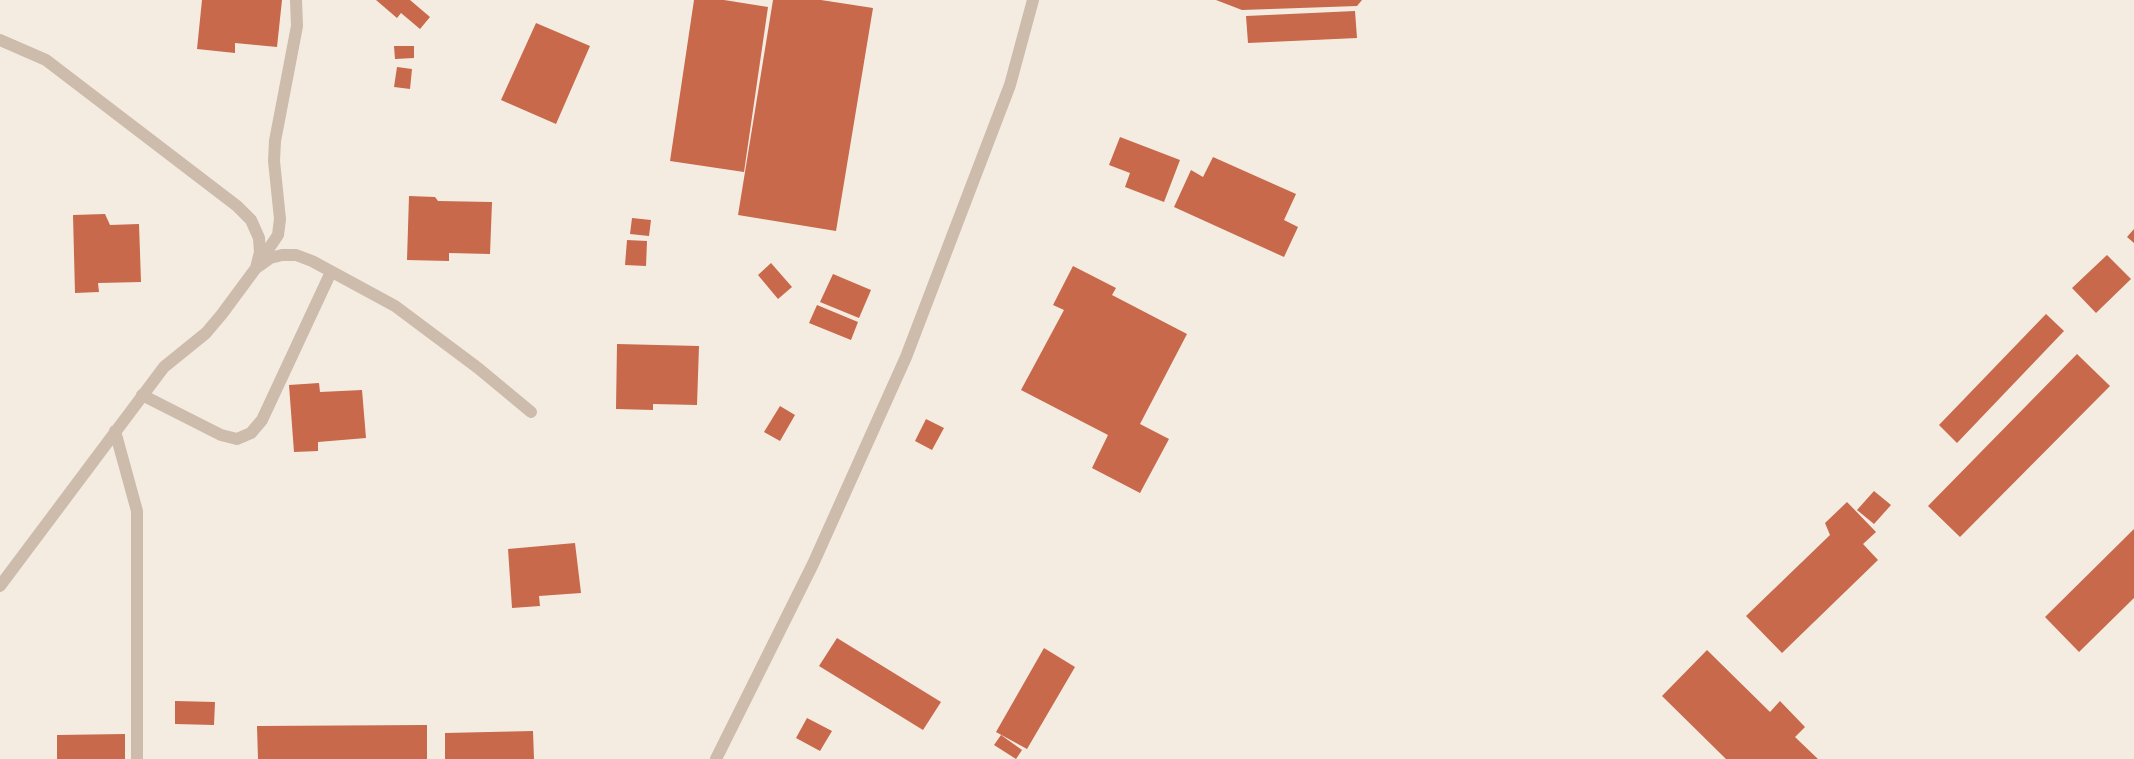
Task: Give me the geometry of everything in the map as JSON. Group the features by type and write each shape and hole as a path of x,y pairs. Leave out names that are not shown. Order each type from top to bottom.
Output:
{"street":[{"path":"0,586 142,395 164,368 206,333 256,268 278,235 275,141 297,26 296,0"},
{"path":"716,759 813,564 906,357 1010,84 1032,0"},
{"path":"0,40 46,60 237,206 251,220 259,238 260,252 256,268"},
{"path":"256,268 270,258 282,255 296,255 331,272 395,306 478,368 531,412"},
{"path":"142,395 220,435 237,439 251,432 262,420 331,272"},
{"path":"115,431 137,511 137,759"}],"building":[{"path":"202,0 282,0 277,47 235,43 235,53 197,49"},
{"path":"376,0 410,0 430,17 420,29 401,13 397,18"},
{"path":"694,0 724,0 768,7 744,172 670,161"},
{"path":"773,0 821,0 873,8 836,231 738,215"},
{"path":"1216,0 1362,0 1357,6 1242,10"},
{"path":"1355,11 1357,38 1248,43 1246,16"},
{"path":"536,23 590,46 556,124 501,100"},
{"path":"394,46 414,46 414,58 395,59"},
{"path":"397,67 412,69 410,89 394,87"},
{"path":"1120,137 1180,160 1164,202 1125,187 1130,173 1109,165"},
{"path":"1213,157 1296,194 1284,220 1298,227 1284,257 1174,207 1191,170 1203,177"},
{"path":"409,196 435,197 438,201 492,202 490,254 449,253 449,261 407,260"},
{"path":"105,214 110,225 139,224 141,282 98,283 99,292 75,293 73,215"},
{"path":"632,218 651,220 649,236 630,234"},
{"path":"2134,229 2134,243 2127,237"},
{"path":"627,240 647,241 646,266 625,265"},
{"path":"2107,255 2131,279 2096,313 2072,288"},
{"path":"771,263 792,287 778,299 758,275"},
{"path":"1073,266 1116,288 1112,295 1187,334 1140,424 1169,439 1140,493 1092,468 1108,435 1021,390 1064,310 1053,305"},
{"path":"833,274 871,290 859,318 820,302"},
{"path":"817,305 858,322 851,340 809,323"},
{"path":"2046,314 2064,331 1957,443 1939,425"},
{"path":"617,344 699,346 697,405 653,404 653,410 616,409"},
{"path":"2077,354 2110,386 1960,537 1928,506"},
{"path":"319,383 320,392 362,390 366,438 318,442 318,451 294,452 289,385"},
{"path":"780,406 795,415 780,441 764,432"},
{"path":"926,419 944,428 932,450 915,441"},
{"path":"1874,491 1891,505 1874,524 1857,510"},
{"path":"1847,502 1876,532 1863,544 1878,560 1782,653 1746,616 1830,535 1825,523"},
{"path":"2134,529 2134,598 2079,652 2045,617"},
{"path":"575,543 581,593 539,596 540,606 512,608 508,549"},
{"path":"837,638 941,702 923,730 819,666"},
{"path":"1044,648 1075,667 1027,749 996,732"},
{"path":"1707,650 1770,712 1780,701 1805,727 1795,737 1818,759 1726,759 1662,696"},
{"path":"175,701 215,702 214,725 175,724"},
{"path":"807,718 832,731 820,751 796,738"},
{"path":"427,725 427,759 258,759 257,726"},
{"path":"533,731 534,759 445,759 445,733"},
{"path":"125,734 125,759 57,759 57,735"},
{"path":"1001,735 1022,750 1016,759 994,745"}]}
